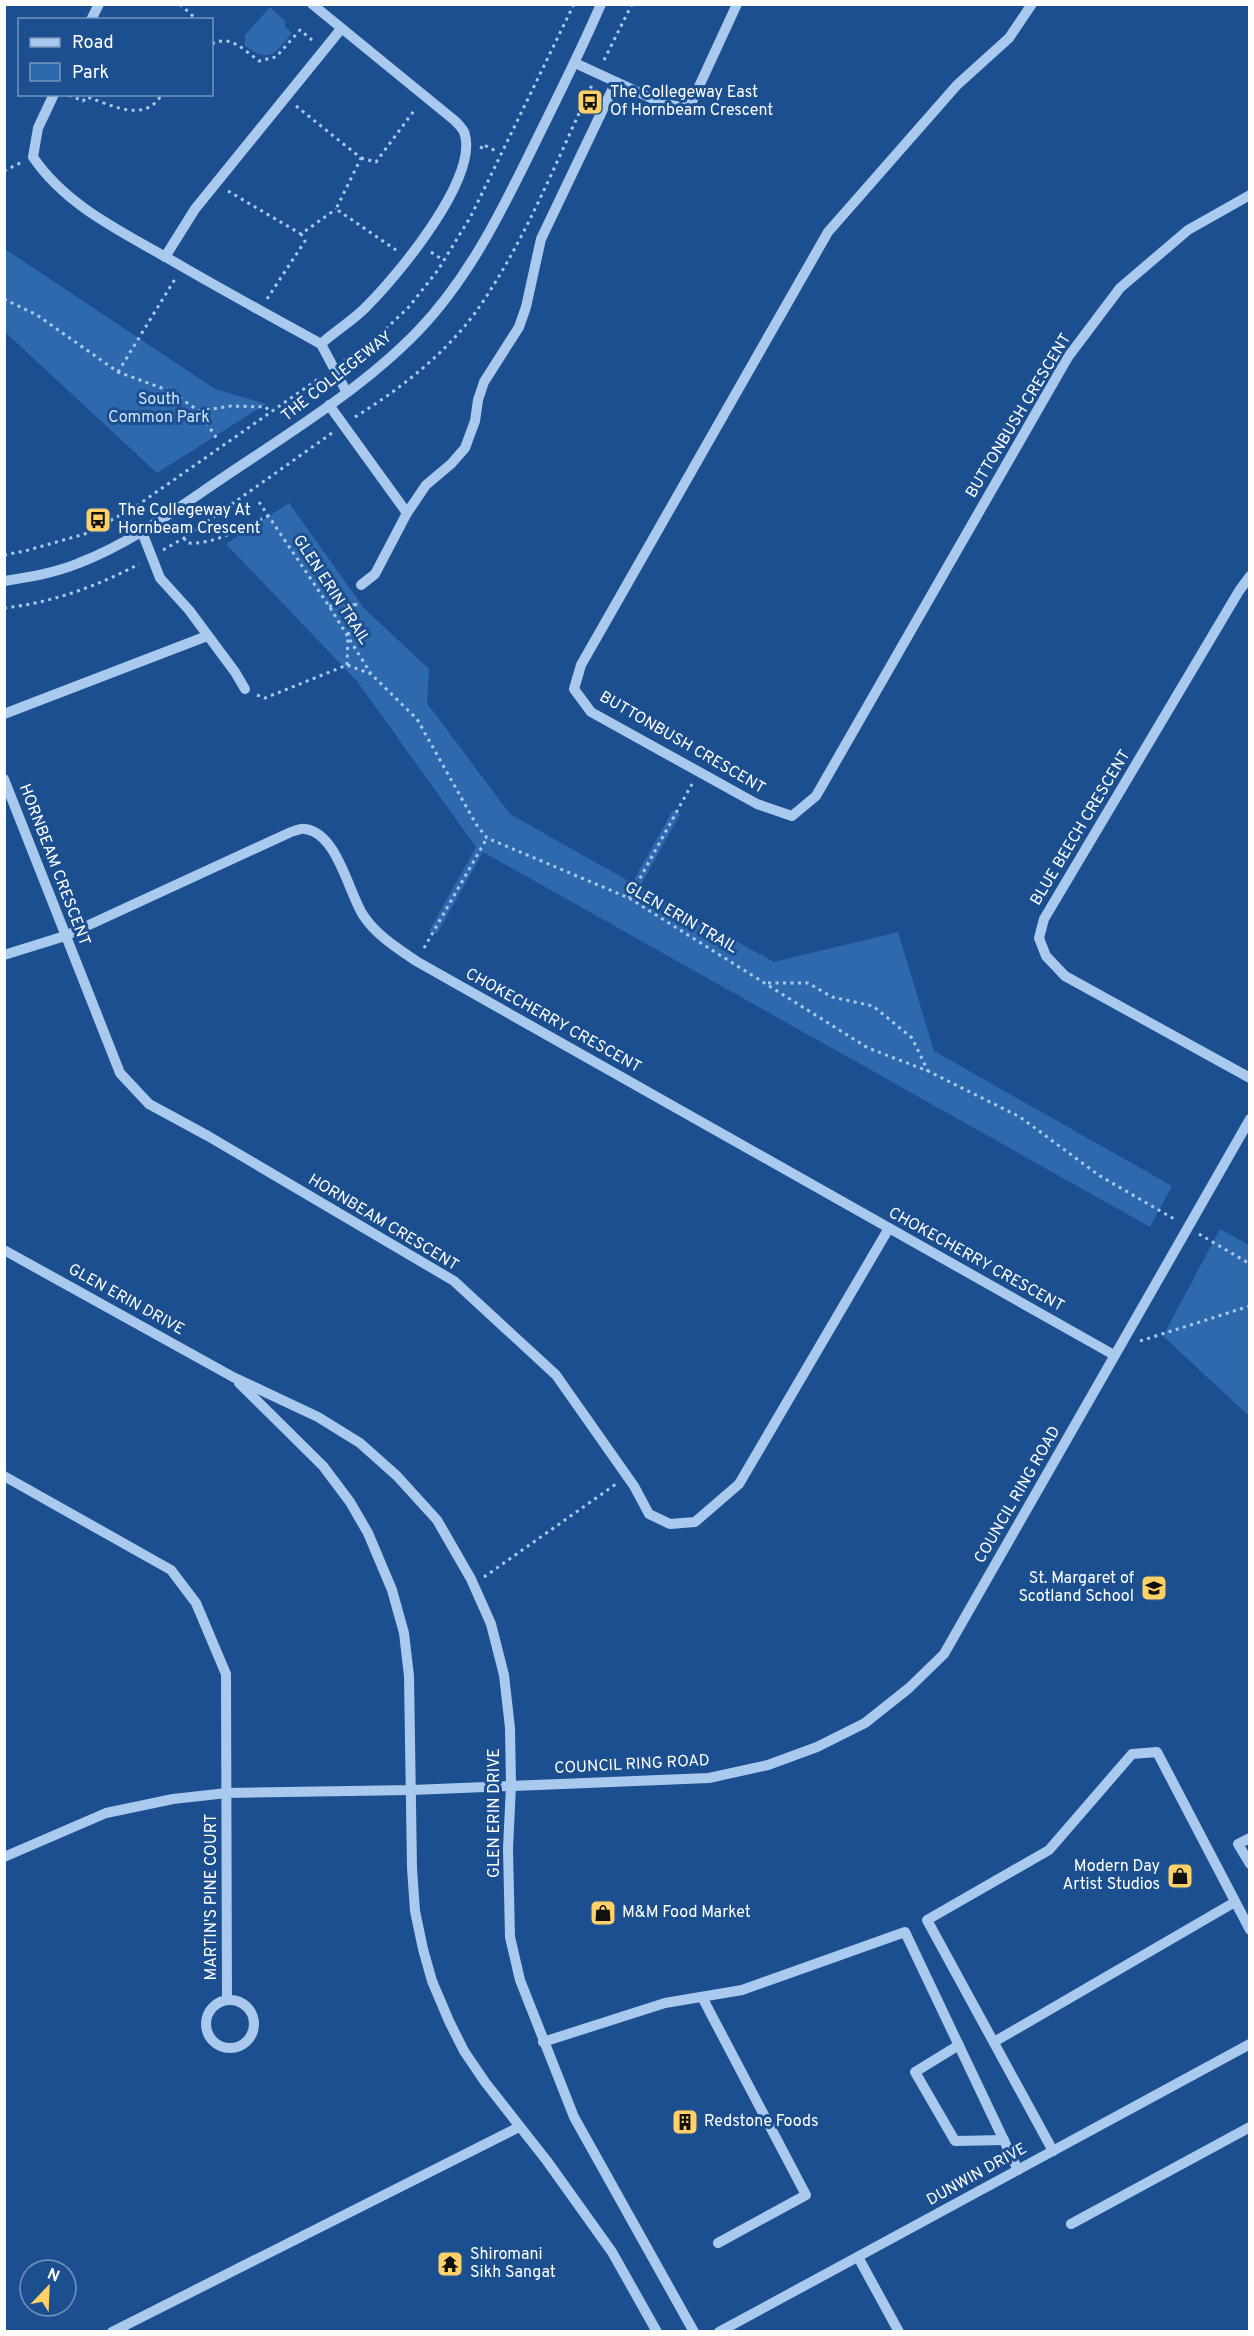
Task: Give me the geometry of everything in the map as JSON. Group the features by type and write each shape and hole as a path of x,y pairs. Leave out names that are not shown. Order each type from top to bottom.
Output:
{"street":[{"path":"92,18 99,4"},
{"path":"312,4 454,120 465,133 466,146 461,172 443,210 409,259 366,308 321,344"},
{"name":"THE COLLEGEWAY","path":"4,581 37,576 78,564 142,532 329,405 384,363 418,331 450,293 502,211 602,4"},
{"path":"575,63 664,104 688,108 737,4"},
{"name":"BUTTONBUSH CRESCENT","path":"1032,4 1009,38 957,85 828,232 581,665 574,688 591,712 757,804 792,816 816,796 1068,357 1120,288 1188,230 1250,195"},
{"path":"165,257 195,209 341,29"},
{"path":"361,585 375,574 407,513 426,485 451,464 465,448 475,421 484,382 519,327 541,239 616,82"},
{"path":"53,96 38,128 33,157 46,176 81,206 182,267 321,344 346,391"},
{"path":"329,405 407,513"},
{"path":"142,532 160,578 189,610 245,689"},
{"name":"BLUE BEECH CRESCENT","path":"1250,576 1044,919 1039,938 1046,956 1065,976 1250,1078"},
{"path":"4,714 207,636"},
{"name":"HORNBEAM CRESCENT","path":"4,779 120,1073 149,1104 454,1281 556,1375 627,1476 649,1515 670,1524 695,1522 739,1484 889,1228"},
{"name":"CHOKECHERRY CRESCENT","path":"4,955 65,936 291,832 305,829 325,838 364,915 390,943 416,961 1114,1355"},
{"name":"COUNCIL RING ROAD","path":"4,1857 106,1813 173,1800 227,1793 412,1790 709,1778 768,1765 817,1748 865,1723 909,1688 944,1654 1250,1119"},
{"name":"GLEN ERIN DRIVE","path":"4,1250 233,1377 318,1417 360,1443 397,1476 436,1520 474,1585 491,1624 504,1675 510,1728 511,1785 508,1849 510,1937 520,1980 574,2117 694,2331"},
{"name":"GLEN ERIN DRIVE","path":"233,1377 323,1466 350,1502 368,1533 392,1590 404,1633 409,1676 412,1868 415,1911 432,1982 464,2050 612,2252 657,2331"},
{"name":"MARTIN'S PINE COURT","path":"4,1476 171,1570 196,1603 226,1674 227,2000"},
{"path":"1053,2151 927,1920 1049,1850 1132,1754 1157,1752 1250,1930"},
{"path":"1250,1838 1238,1844 1250,1864"},
{"path":"994,2042 1235,1902"},
{"path":"543,2042 665,2003 742,1990 905,1932 1018,2170"},
{"path":"702,1997 806,2195 718,2243"},
{"name":"MARTIN'S PINE COURT","path":"227,2000 238,2001 247,2007 253,2016 254,2027 251,2037 243,2045 233,2049 213,2042 207,2033 206,2022 209,2012 217,2004 227,2000"},
{"name":"DUNWIN DRIVE","path":"719,2331 1250,2044"},
{"path":"959,2045 915,2072 955,2141 1004,2140"},
{"path":"112,2331 519,2127"},
{"path":"1071,2224 1250,2127"},
{"path":"858,2257 899,2331"}],"path":[{"path":"180,4 195,18"},
{"path":"213,43 217,41 231,41 259,61 276,57 300,30 324,50"},
{"path":"72,96 83,101 87,97 139,112 154,105 161,96"},
{"path":"285,98 361,158 375,162 424,96"},
{"path":"302,234 336,209 361,158"},
{"path":"217,183 234,196 302,234 305,241 260,310"},
{"path":"336,209 409,259"},
{"path":"118,372 182,267"},
{"path":"4,299 37,315 118,372 170,391 199,411 217,439"},
{"path":"199,411 231,406 266,407 270,413"},
{"name":"GLEN ERIN TRAIL","path":"259,502 329,606 371,674 417,718 476,824 487,838 629,898 868,1048 928,1071 1020,1118 1100,1176 1176,1220"},
{"path":"184,538 187,543 198,544 228,534 268,516"},
{"path":"329,606 355,606 348,636 347,665"},
{"path":"245,689 265,698 347,665 371,674"},
{"path":"629,898 699,772"},
{"path":"416,961 487,838"},
{"path":"766,982 808,983 832,997 873,1006 912,1038 928,1071"},
{"path":"1199,1234 1250,1264"},
{"path":"1138,1342 1250,1306"},
{"path":"474,1585 627,1476"}],"green space":[{"path":"270,7 285,21 285,27 292,33 276,51 260,55 245,46 245,35"},
{"name":"South Common Park","path":"5,249 215,389 266,404 157,473 5,332"},
{"path":"289,503 364,608 429,669 427,703 510,814 632,883 673,810 680,814 640,887 774,962 898,932 934,1051 1172,1186 1150,1227 483,852 437,934 429,931 476,847 356,680 226,544"},
{"path":"1220,1229 1249,1245 1249,1416 1163,1336"}],"place":[{"name":"The Collegeway East Of Hornbeam Crescent","path":"590,102"},
{"name":"The Collegeway At Hornbeam Crescent","path":"98,520"},
{"name":"St. Margaret of Scotland School","path":"1154,1588"},
{"name":"Modern Day Artist Studios","path":"1180,1876"},
{"name":"M&M Food Market","path":"603,1913"},
{"name":"Redstone Foods","path":"685,2122"},
{"name":"Shiromani Sikh Sangat","path":"450,2264"}]}
